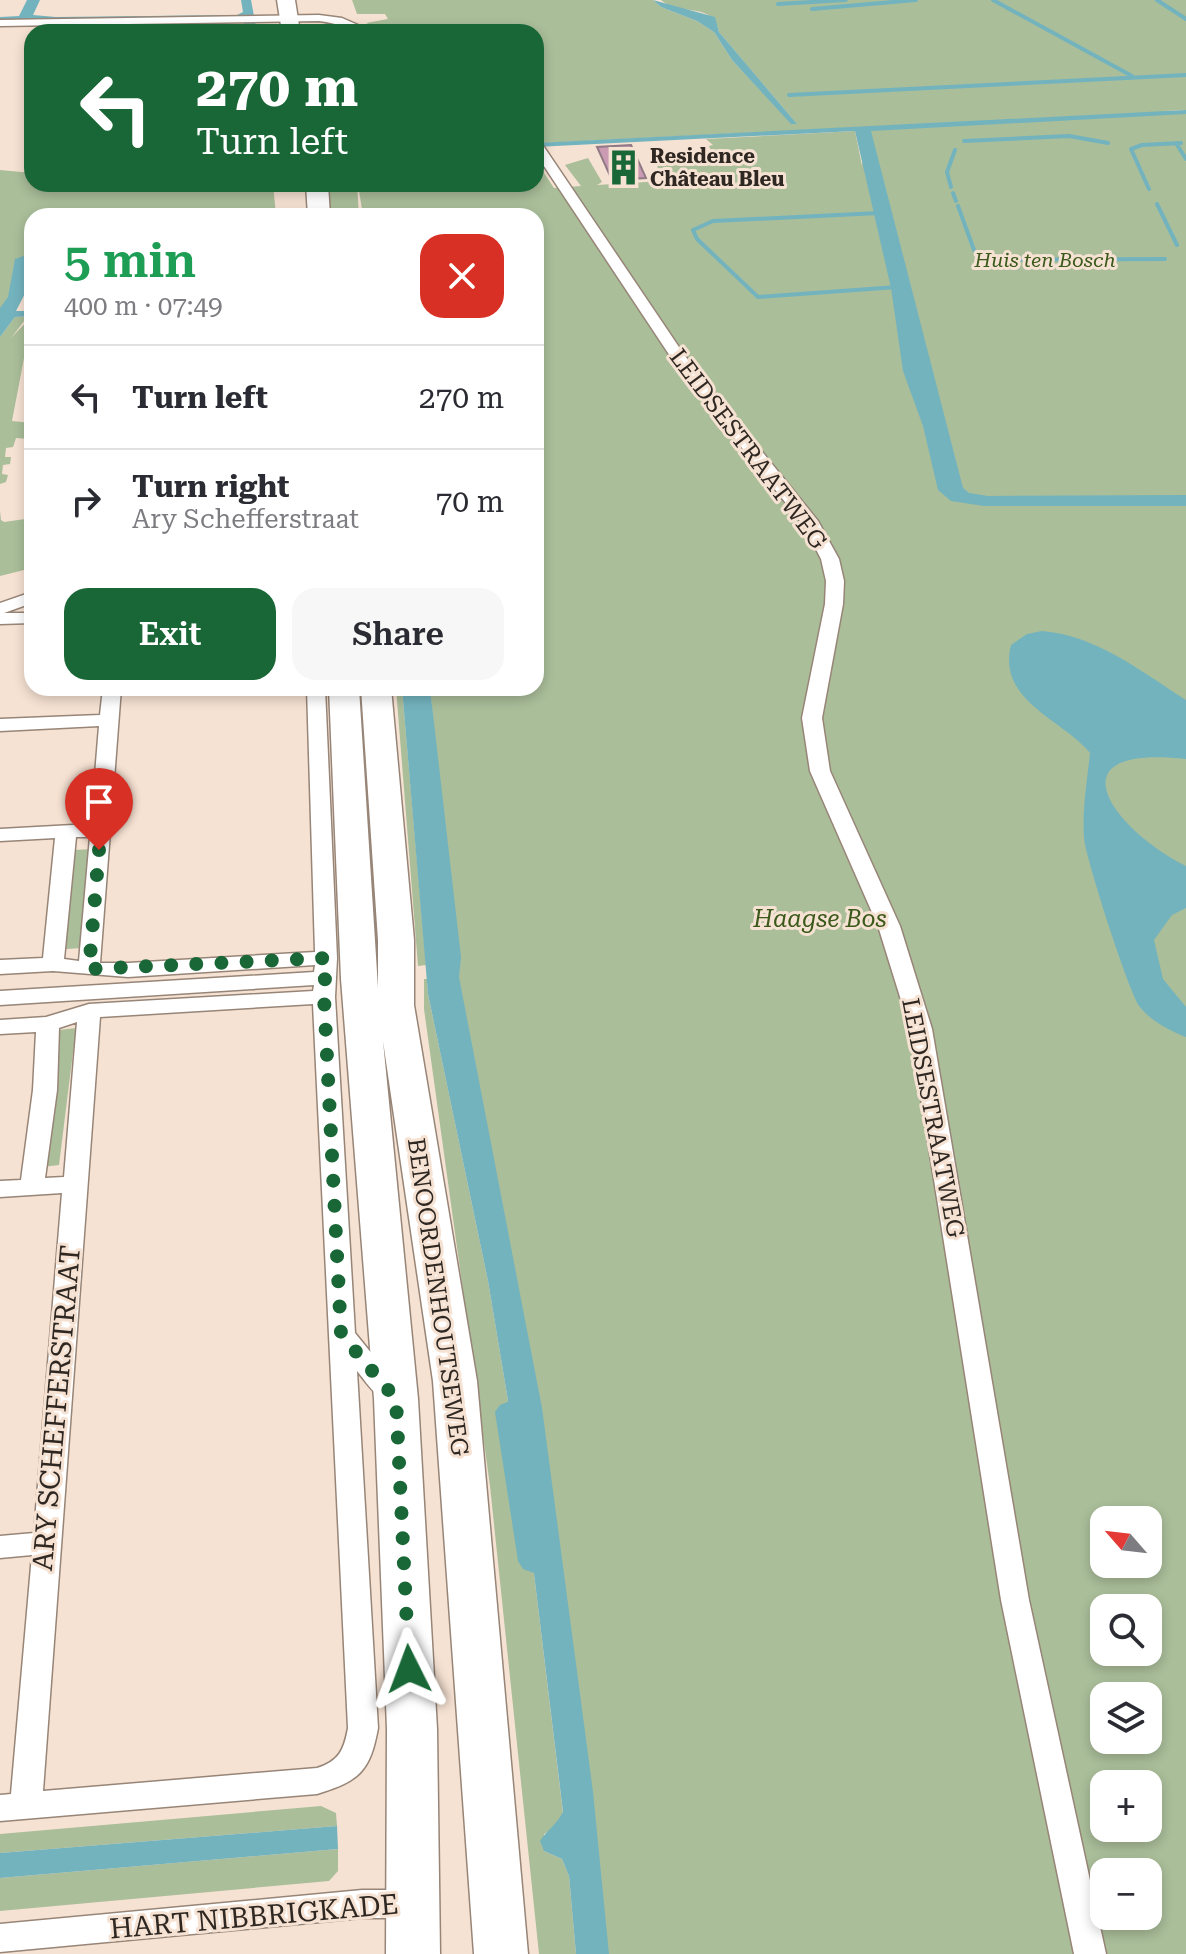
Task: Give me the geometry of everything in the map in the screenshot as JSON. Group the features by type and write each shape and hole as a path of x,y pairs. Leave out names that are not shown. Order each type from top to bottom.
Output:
{"main road":[{"name":"BENOORDENHOUTSEWEG","path":"344,696 359,979 396,1399 412,1729 413,1954"},
{"name":"BENOORDENHOUTSEWEG","path":"377,696 396,940 396,1005 455,1381 501,1954"}],"street":[{"path":"0,23 297,17 338,20 348,24"},
{"name":"LEIDSESTRAATWEG","path":"544,156 679,359 812,525 830,559 835,581 834,604 812,718 820,771 889,926 921,1029 1015,1600 1090,1954"},
{"path":"0,609 24,600"},
{"path":"0,619 24,619"},
{"path":"32,1186 57,1022 69,994 100,830 111,696"},
{"path":"13,1807 317,1781 343,1774 358,1757 363,1728 341,1334 316,696"},
{"path":"0,725 109,720"},
{"path":"0,835 100,830"},
{"path":"66,832 72,967"},
{"path":"0,967 72,967 325,978"},
{"path":"0,998 325,978"},
{"path":"0,1027 57,1022 89,1011 325,978"},
{"name":"ARY SCHEFFERSTRAAT","path":"13,1807 46,1543 89,1011"},
{"path":"0,1189 74,1184"},
{"path":"341,1334 396,1399"},
{"path":"0,1547 46,1543"},
{"name":"HART NIBBRIGKADE","path":"0,1938 362,1904 413,1904"}],"green space":[{"name":"Haagse Bos","path":"352,0 653,0 661,7 697,21 714,32 732,60 792,124 796,123 719,32 710,16 677,8 661,0 1186,0 1186,110 1165,111 1186,111 1186,1954 602,1954 465,1055 431,696 544,696 544,208 362,208 359,192 544,192 544,173 554,188 581,186 565,165 588,158 602,182 597,185 662,181 654,156 712,153 709,146 713,145 706,139 855,131 862,166 866,127 544,143 544,24 366,23 388,19 385,14 357,14"},
{"path":"198,22 198,24 84,24"},
{"path":"0,170 24,172 24,192 274,192 275,208 24,208 24,272 0,322"},
{"path":"328,192 358,192 358,208 328,208"},
{"path":"24,316 24,321 11,338 24,324 24,358 12,421 24,422 24,439 16,438 13,447 6,448 5,457 11,457 10,464 3,465 2,474 8,475 6,482 0,484 0,337 15,317"},
{"path":"0,511 4,522 24,519 24,570 0,576"},
{"path":"397,696 403,696 426,965 418,966"},
{"path":"93,849 83,948 66,949 74,850"},
{"path":"424,979 427,979 488,1281 526,1508 563,1813 555,1828 544,1834 544,1851 562,1859 569,1876 576,1954 539,1954 490,1486 424,1009"},
{"path":"76,1028 59,1165 42,1167 59,1030"},
{"path":"321,1806 336,1813 337,1826 0,1853 0,1834"},
{"path":"338,1849 338,1871 329,1881 0,1911 0,1878"}],"water":[{"path":"27,0 40,0 33,15 56,17 237,15 243,12 241,0 251,0 256,24 244,24 241,17 0,20 0,17 19,16"},
{"path":"653,0 715,17 719,32 797,124 791,124 732,60 714,32 697,21 661,7"},
{"path":"1186,110 1186,114 871,131 963,488 969,493 988,496 1186,495 1186,506 984,506 951,501 938,490 923,426 903,371 891,288 855,131 544,147 544,143"},
{"path":"24,256 24,296 16,311 24,311 24,316 15,317 0,337 0,308 8,297 15,259"},
{"path":"1042,631 1062,634 1100,647 1186,700 1186,759 1144,758 1118,764 1107,777 1107,793 1118,812 1136,832 1186,866 1186,908 1172,915 1154,940 1163,979 1186,1007 1186,1037 1161,1025 1140,1007 1118,953 1084,838 1090,753 1022,695 1014,681 1009,664 1011,645 1027,634"},
{"path":"403,696 431,696 461,957 459,977 542,1408 593,1792 609,1954 576,1954 569,1876 562,1859 544,1851 540,1841 563,1812 526,1508 488,1281 428,994"},
{"path":"337,1826 338,1849 0,1878 0,1853"}],"building":[{"path":"631,145 646,178 612,180 597,147"}],"waterway":[{"path":"778,4 846,0"},
{"path":"812,9 916,0"},
{"path":"993,0 1132,76"},
{"path":"1157,0 1186,19"},
{"path":"789,95 1186,75"},
{"path":"964,141 1069,136 1108,143"},
{"path":"1149,189 1131,149 1142,145 1176,143"},
{"path":"1176,143 1186,159"},
{"path":"1176,143 1181,143"},
{"path":"951,187 947,172 955,150"},
{"path":"953,193 956,201"},
{"path":"1157,204 1177,245"},
{"path":"958,206 974,250"},
{"path":"879,213 713,221 693,230 697,239 758,297 897,287"},
{"path":"994,260 1165,259"},
{"path":"510,1412 534,1561"}],"place":[{"name":"Residence Château Bleu","path":"624,167"}],"route":[{"path":"99,850 89,969 128,970 326,958 324,997 341,1334 396,1399 409,1669"}],"park label":[{"name":"Huis ten Bosch","path":"1045,260"}]}
